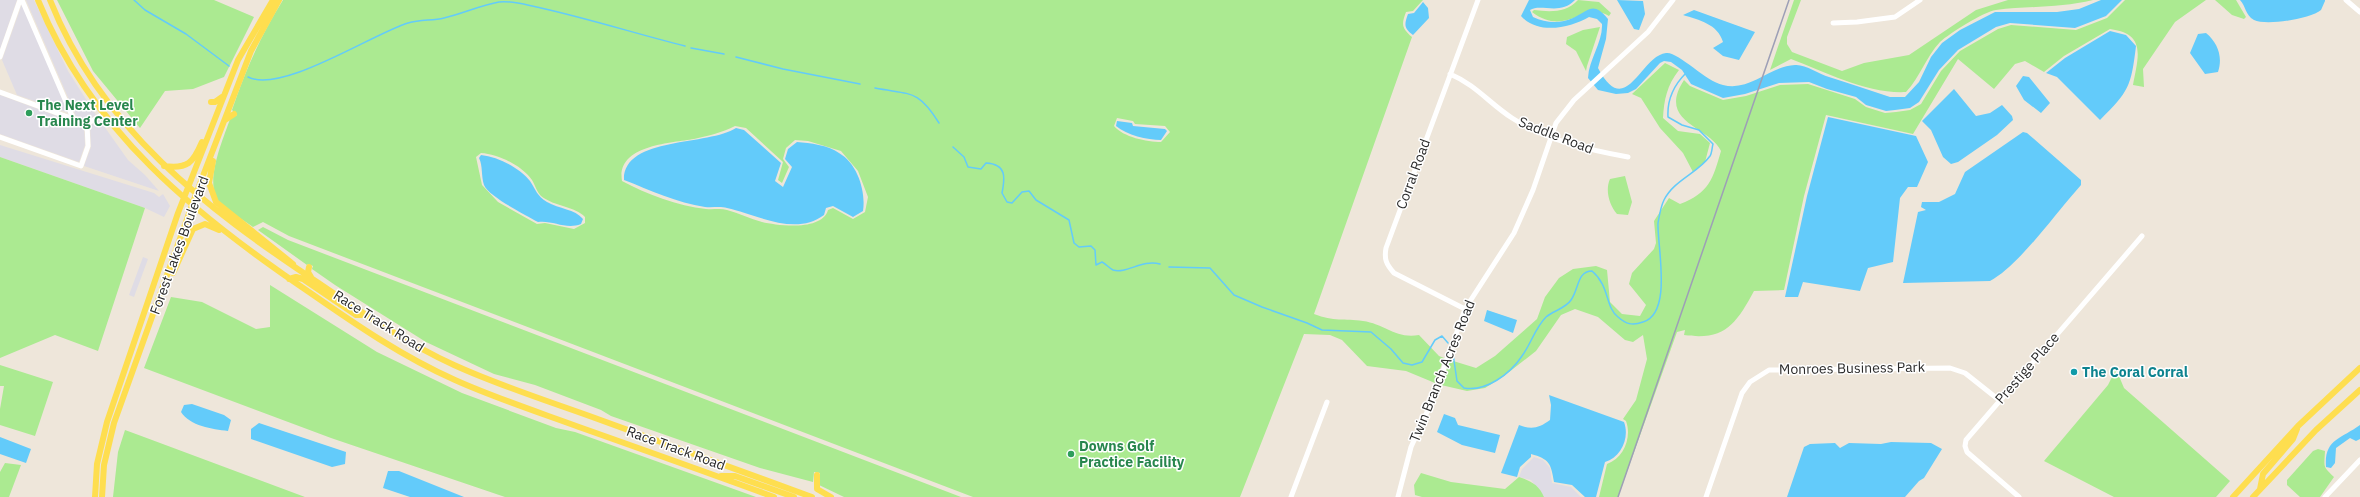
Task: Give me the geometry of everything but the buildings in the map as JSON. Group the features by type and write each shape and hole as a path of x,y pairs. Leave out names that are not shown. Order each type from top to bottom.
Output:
{"main road":[{"name":"Race Track Road","path":"38,0 65,57 102,114 134,151 184,198 229,235 289,279 364,329 453,379 510,402 774,497"},
{"name":"Race Track Road","path":"50,0 69,42 96,87 126,127 164,166 189,189 296,268 367,315 432,354 489,380 803,496 812,497"},
{"path":"231,112 227,102 239,68 241,54 273,0"},
{"name":"Forest Lakes Boulevard","path":"102,497 104,465 109,440 139,353 196,194 224,121 231,112 253,46 279,0"},
{"name":"Forest Lakes Boulevard","path":"94,497 97,464 107,422 184,198 189,189 224,94 241,54"},
{"path":"210,102 218,101 224,94"},
{"path":"164,166 180,167 194,160 217,113"},
{"path":"213,153 209,183 214,200 286,256 296,268"},
{"path":"139,353 145,344 191,231 196,226 205,224 229,235"},
{"path":"309,267 308,272 314,280"},
{"path":"289,279 296,277 303,279 356,315 367,315"},
{"path":"2233,497 2298,426 2360,368"},
{"path":"2253,497 2316,430 2360,390"},
{"path":"2260,489 2263,474 2293,439 2298,426"},
{"path":"817,475 817,489 831,497"},
{"path":"716,476 735,476 794,497"}],"street":[{"path":"0,57 21,0"},
{"path":"21,0 73,118"},
{"name":"Corral Road","path":"1465,309 1394,272 1387,265 1384,256 1478,0"},
{"name":"Twin Branch Acres Road","path":"1398,497 1411,447 1433,399 1465,309 1478,285 1503,253 1518,225 1537,180 1550,136 1564,111 1648,32 1673,0"},
{"path":"1833,23 1857,22 1895,17 1920,0"},
{"path":"2346,0 2360,12"},
{"name":"Saddle Road","path":"1450,74 1469,83 1512,118 1550,136 1591,150 1628,157"},
{"path":"0,92 87,124"},
{"path":"87,124 102,114"},
{"path":"0,136 81,166 88,146 87,124"},
{"name":"Prestige Place","path":"2018,497 1976,461 1965,446 1966,440 1998,400 2142,236"},
{"name":"Monroes Business Park","path":"1706,497 1742,393 1750,382 1769,370 1950,368 1965,373 1998,400"},
{"path":"1291,497 1327,402"},
{"path":"2325,497 2360,460"}],"shaded area":[{"path":"0,0 17,0 0,49"},
{"path":"26,0 34,0 68,71 96,115 86,121 76,116"},
{"path":"22,4 69,113 17,95 2,60"},
{"path":"0,95 84,126 85,145 79,162 0,134"},
{"path":"99,119 128,160 145,175 159,191 84,166 91,147 90,126"},
{"path":"0,145 154,193 159,197 163,194 170,206 164,217 145,208 0,157"},
{"path":"143,257 148,259 134,297 129,295"},
{"path":"1534,457 1543,460 1550,468 1552,483 1571,487 1581,497 1544,497 1531,480 1519,477 1522,469"}],"green space":[{"path":"57,0 214,0 254,17 224,77 193,89 165,91 140,128 93,71"},
{"path":"283,0 1423,0 1413,11 1406,12 1404,16 1404,29 1412,37 1314,314 1333,319 1363,321 1403,335 1419,335 1439,356 1444,358 1435,383 1406,371 1367,366 1342,340 1330,335 1304,334 1240,497 973,497 289,236 263,222 253,227 237,216 221,204 216,196 213,186 216,163 230,119 237,115 232,110 242,81 275,13","holes":["1117,118 1133,121 1135,124 1165,126 1170,132 1161,142 1136,138 1123,133 1114,126","735,126 746,128 783,162 778,180 782,183 789,167 783,159 786,148 795,140 808,141 841,151 858,171 868,197 865,212 853,219 833,208 828,210 824,217 809,224 779,225 758,221 724,209 706,209 673,202 652,195 622,181 622,169 627,160 636,153 647,148 699,138","481,153 488,154 502,158 516,165 532,180 541,196 546,200 581,213 585,217 585,223 574,229 545,223 537,224 498,202 482,185 476,157"]},
{"path":"1578,0 1599,2 1611,13 1609,16 1600,12 1592,12 1565,20 1555,21 1544,19 1532,12 1534,10 1558,11 1568,7"},
{"path":"1794,0 1801,0 1787,37 1787,44 1792,52 1842,71 1864,63 1909,55 1976,10 2008,0 2093,0 2057,6 1996,10 1983,15 1959,28 1940,42 1906,92 1891,92 1862,86 1832,76 1791,59 1770,70"},
{"path":"2125,0 2206,0 2175,22 2143,69 2144,87 2133,85 2138,56 2135,42 2130,36 2110,29 2064,56 2044,72 2025,61 2015,64 1994,89 1958,59 1913,134 1826,115 1804,196 1784,290 1754,291 1748,303 1735,321 1728,328 1719,332 1710,335 1698,336 1684,335 1685,330 1677,332 1618,497 1599,497 1607,464 1618,457 1627,440 1628,427 1626,421 1623,419 1636,400 1647,359 1643,335 1633,342 1625,340 1598,317 1575,309 1561,315 1536,351 1504,376 1485,388 1467,391 1441,385 1450,360 1476,368 1495,356 1537,319 1545,297 1559,278 1573,269 1596,266 1607,270 1610,302 1622,314 1640,316 1646,305 1629,284 1632,273 1654,249 1656,243 1654,221 1669,198 1680,204 1690,200 1704,190 1712,177 1721,151 1707,135 1688,122 1681,115 1676,106 1677,94 1684,80 1690,86 1723,100 1746,96 1780,85 1808,84 1855,99 1866,107 1885,113 1910,110 1921,104 1941,71 1960,51 1998,29 2011,25 2076,30 2107,18"},
{"path":"2215,0 2236,0 2246,17 2244,19 2232,15"},
{"path":"1600,27 1586,71 1576,51 1566,44 1567,37 1583,30"},
{"path":"1665,63 1679,70 1667,93 1663,118 1678,131 1700,134 1710,143 1705,162 1693,172 1683,153 1660,128 1641,98 1632,94"},
{"path":"0,157 145,208 98,351 55,335 0,358"},
{"path":"1625,176 1632,202 1628,215 1617,214 1610,202 1608,193 1610,179"},
{"path":"263,227 288,240 961,497 844,497 819,485 820,473 814,472 813,482 760,468 611,416 601,410 535,385 494,374 426,342 335,285 312,269 313,266 307,265 258,230"},
{"path":"270,285 377,352 462,393 556,428 575,432 756,497 505,497 331,438 144,368 171,297 202,302 256,329 270,327"},
{"path":"0,365 53,382 35,436 0,425 0,409 4,386 0,386"},
{"path":"2116,369 2124,388 2230,481 2216,497 2114,497 2044,461 2108,385"},
{"path":"125,430 305,497 113,497 118,452"},
{"path":"2318,449 2325,451 2325,467 2334,477 2320,497 2300,497 2287,485 2287,480 2313,451"},
{"path":"5,463 21,465 9,497 0,497 0,472"},
{"path":"1421,473 1451,482 1505,489 1519,477 1534,484 1540,489 1544,497 1422,497 1415,495 1414,485"}],"water":[{"path":"1529,0 1575,0 1569,5 1563,7 1534,8 1530,10 1533,17 1548,22 1568,20 1591,9 1599,10 1603,13 1608,19 1606,39 1598,68 1608,83 1617,88 1625,87 1633,82 1648,64 1657,57 1666,53 1685,61 1708,78 1723,85 1742,85 1786,66 1799,65 1829,77 1890,97 1905,97 1919,82 1931,57 1942,43 1960,30 1995,12 2057,12 2079,9 2101,0 2122,0 2106,16 2075,28 2010,23 1996,27 1958,50 1939,70 1919,102 1910,108 1886,111 1866,105 1856,97 1809,82 1779,83 1745,94 1723,98 1691,84 1682,70 1671,62 1664,61 1660,63 1636,89 1628,93 1616,94 1598,90 1588,78 1602,31 1602,24 1597,19 1589,17 1564,27 1545,28 1536,26 1521,16"},
{"path":"1617,0 1643,1 1645,14 1639,30 1634,29"},
{"path":"2240,0 2325,1 2321,10 2308,16 2288,21 2260,22 2251,18"},
{"path":"1423,2 1428,8 1429,18 1413,35 1406,28 1405,24 1408,14 1414,13"},
{"path":"1694,10 1755,32 1739,60 1723,56 1713,48 1723,42 1717,31 1701,21 1683,15"},
{"path":"2110,31 2126,35 2136,46 2132,71 2127,88 2123,95 2100,120 2057,77 2046,73 2065,58"},
{"path":"2206,33 2214,41 2220,56 2220,61 2218,72 2205,74 2190,53 2198,34"},
{"path":"2023,76 2029,77 2050,103 2041,113 2024,100 2016,86"},
{"path":"1954,89 1976,116 1990,113 2002,105 2012,116 2013,120 1997,135 1958,162 1951,164 1943,157 1931,130 1922,121"},
{"path":"1828,117 1916,136 1928,162 1917,187 1908,187 1900,198 1893,262 1868,268 1860,291 1803,282 1798,297 1785,297 1807,196"},
{"path":"1117,121 1132,123 1133,126 1165,129 1167,131 1161,140 1144,138 1131,134 1116,126"},
{"path":"736,128 744,130 781,163 775,181 783,187 792,167 785,159 788,149 797,142 824,146 835,150 846,158 856,171 862,187 864,204 863,211 853,217 833,206 826,208 824,215 813,221 801,224 788,224 763,219 724,207 705,207 695,205 664,196 624,180 627,166 637,156 652,149 723,134"},
{"path":"2023,132 2027,133 2081,180 2081,185 2023,253 2001,274 1990,281 1903,283 1918,212 1926,210 1921,207 1922,202 1939,202 1955,194 1965,172"},
{"path":"481,155 501,160 520,171 530,181 544,200 576,213 583,219 581,224 570,226 549,222 538,222 500,200 487,190 484,185 479,158"},
{"path":"1487,310 1517,320 1513,333 1484,321"},
{"path":"1549,395 1624,422 1626,434 1623,446 1616,456 1605,462 1596,497 1585,497 1572,485 1554,482 1552,470 1548,463 1542,458 1531,454 1531,457 1520,467 1517,477 1501,473 1519,425 1532,428 1542,425 1550,420 1551,405"},
{"path":"192,404 224,415 231,420 228,431 202,426 190,421 181,412 184,405"},
{"path":"1444,414 1455,418 1458,425 1500,435 1495,453 1462,445 1437,432"},
{"path":"259,423 346,452 345,464 332,467 251,439 251,429"},
{"path":"2360,425 2360,439 2356,441 2350,438 2336,448 2335,463 2331,468 2326,467 2326,458 2331,445 2340,437"},
{"path":"0,437 31,449 26,463 0,454"},
{"path":"1891,442 1931,443 1942,449 1924,478 1919,481 1905,497 1787,497 1804,447 1810,444 1835,443 1840,448 1849,443 1881,444"},
{"path":"388,471 399,471 464,497 410,497 383,488"}],"waterway":[{"path":"134,0 145,10 186,34 229,66"},
{"path":"248,77 263,80 282,77 304,70 408,23 444,18 499,2 510,2 559,12 685,46"},
{"path":"691,48 724,54"},
{"path":"736,57 783,69 860,84"},
{"path":"1453,354 1457,381 1464,388 1472,389 1481,387 1497,380 1517,363 1542,321 1569,303 1574,296 1581,277 1587,272 1592,271 1602,283 1614,313 1621,319 1629,324 1636,324 1643,322 1652,316 1658,306 1661,293 1661,262 1658,223 1663,202 1668,193 1674,187 1705,162 1711,155 1713,144 1699,130 1682,125 1668,117 1672,93 1686,73"},
{"path":"875,88 913,95 925,104 939,123"},
{"path":"953,147 964,157 968,167 981,169 986,163 993,164 1001,169 1004,177 1002,193 1007,202 1012,203 1022,192 1029,191 1036,200 1069,220 1074,243 1079,247 1091,246 1095,250 1096,265 1102,262 1113,270 1118,271 1147,263 1160,264"},
{"path":"1169,267 1210,268 1234,295 1322,330 1371,332 1391,349 1403,363 1412,365 1422,362 1435,340 1442,336 1448,343"}],"railway":[{"path":"1618,497 1789,0"}],"place":[{"name":"The Next Level Training Center","path":"29,113"},
{"name":"The Coral Corral","path":"2074,372"},
{"name":"Downs Golf Practice Facility","path":"1071,454"}]}
